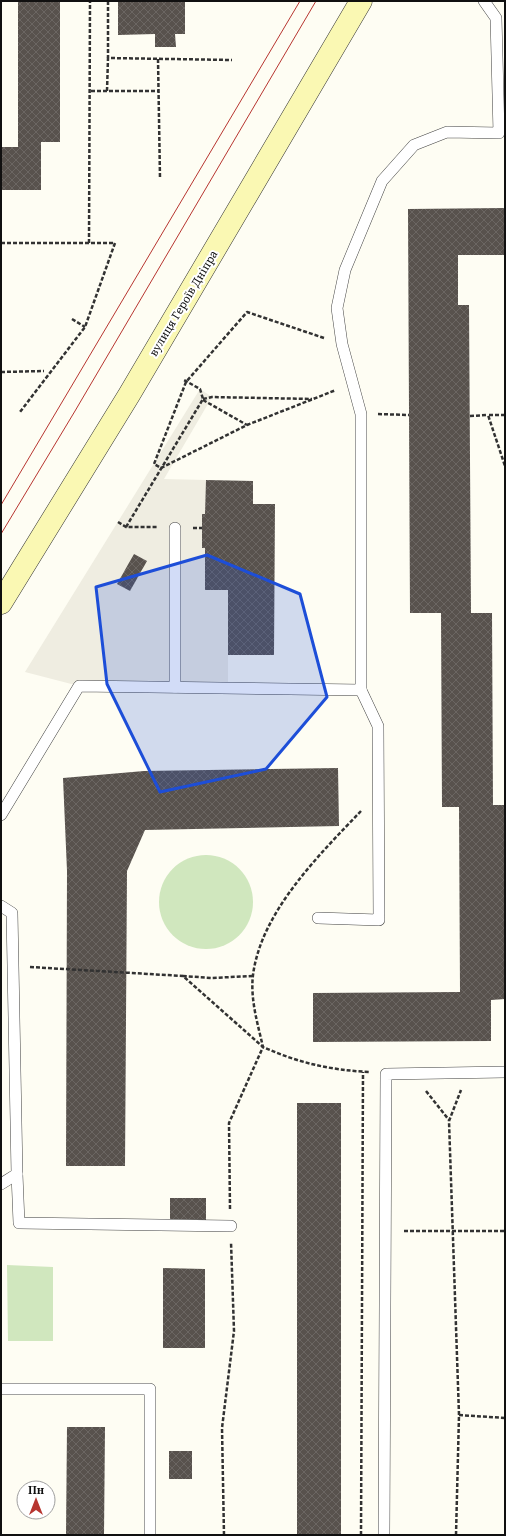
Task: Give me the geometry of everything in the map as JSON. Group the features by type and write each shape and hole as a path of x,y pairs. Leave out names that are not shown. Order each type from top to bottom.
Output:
{"main road":[{"name":"вулиця Героїв Дніпра","path":"1,603 129,395 361,1"}],"lane":[{"path":"318,918 379,920 378,726 361,690 361,414 342,344 337,308 345,270 382,182 414,145 447,132 502,133 496,18 484,1"},
{"path":"174,687 175,528"},
{"path":"1,815 80,686 361,690"},
{"path":"1,906 12,913 17,1174 20,1223 231,1226"},
{"path":"384,1535 386,1074 505,1072"},
{"path":"1,1184 17,1174"},
{"path":"1,1389 150,1389 150,1535"}],"path":[{"path":"89,243 91,90 90,1"},
{"path":"108,1 108,90"},
{"path":"108,58 232,60"},
{"path":"158,59 160,178"},
{"path":"91,90 159,91"},
{"path":"1,243 115,243 85,327 20,412"},
{"path":"161,468 154,464 185,381 247,312 342,344"},
{"path":"72,320 85,327"},
{"path":"1,372 44,371"},
{"path":"185,381 200,389 203,399 247,426"},
{"path":"161,468 247,426 352,383"},
{"path":"126,527 203,399 212,397 314,399"},
{"path":"361,414 410,415"},
{"path":"488,415 505,466"},
{"path":"470,416 505,415"},
{"path":"378,793 316,858 281,906 260,945 252,976 255,1013 263,1047 289,1059 336,1070 386,1074"},
{"path":"13,966 183,976"},
{"path":"361,1535 363,1072"},
{"path":"456,1535 459,1415 449,1121 468,1072"},
{"path":"412,1073 449,1121"},
{"path":"362,1230 505,1231"},
{"path":"459,1415 505,1418"}],"highlighted area":[{"path":"207,555 300,594 327,697 266,769 160,792 107,684 96,587"}],"green space":[{"path":"206,855 224,859 239,869 249,884 253,902 249,920 239,935 224,945 206,949 188,945 173,935 163,920 159,902 163,884 173,869 188,859"},
{"path":"7,1265 53,1267 53,1341 8,1341"}],"shaded area":[{"path":"200,389 212,397 164,479 206,480 205,548 228,590 228,688 79,686 25,672"}],"building":[{"path":"18,1 60,1 60,142 41,142 41,190 1,190 1,147 18,147"},
{"path":"118,1 185,1 185,34 175,34 176,47 155,47 155,34 118,35"},
{"path":"505,208 505,255 458,255 458,305 469,305 471,613 492,613 493,805 505,805 505,999 491,1000 491,1041 313,1042 313,993 460,992 459,807 442,807 441,613 410,613 408,209"},
{"path":"206,480 253,481 253,504 275,504 274,655 228,655 228,590 205,590 205,548 202,548 202,514 205,514"},
{"path":"134,554 147,561 130,591 117,584"},
{"path":"338,768 339,826 145,830 127,871 125,1166 66,1166 67,871 63,778 144,771"},
{"path":"297,1103 341,1103 341,1535 297,1535"},
{"path":"170,1198 206,1198 206,1220 170,1219"},
{"path":"163,1268 205,1269 205,1348 163,1348"},
{"path":"67,1427 105,1427 104,1535 66,1535"},
{"path":"169,1451 192,1451 192,1479 169,1479"}],"tram line":[{"path":"1,505 300,1"},
{"path":"1,534 316,1"}]}
